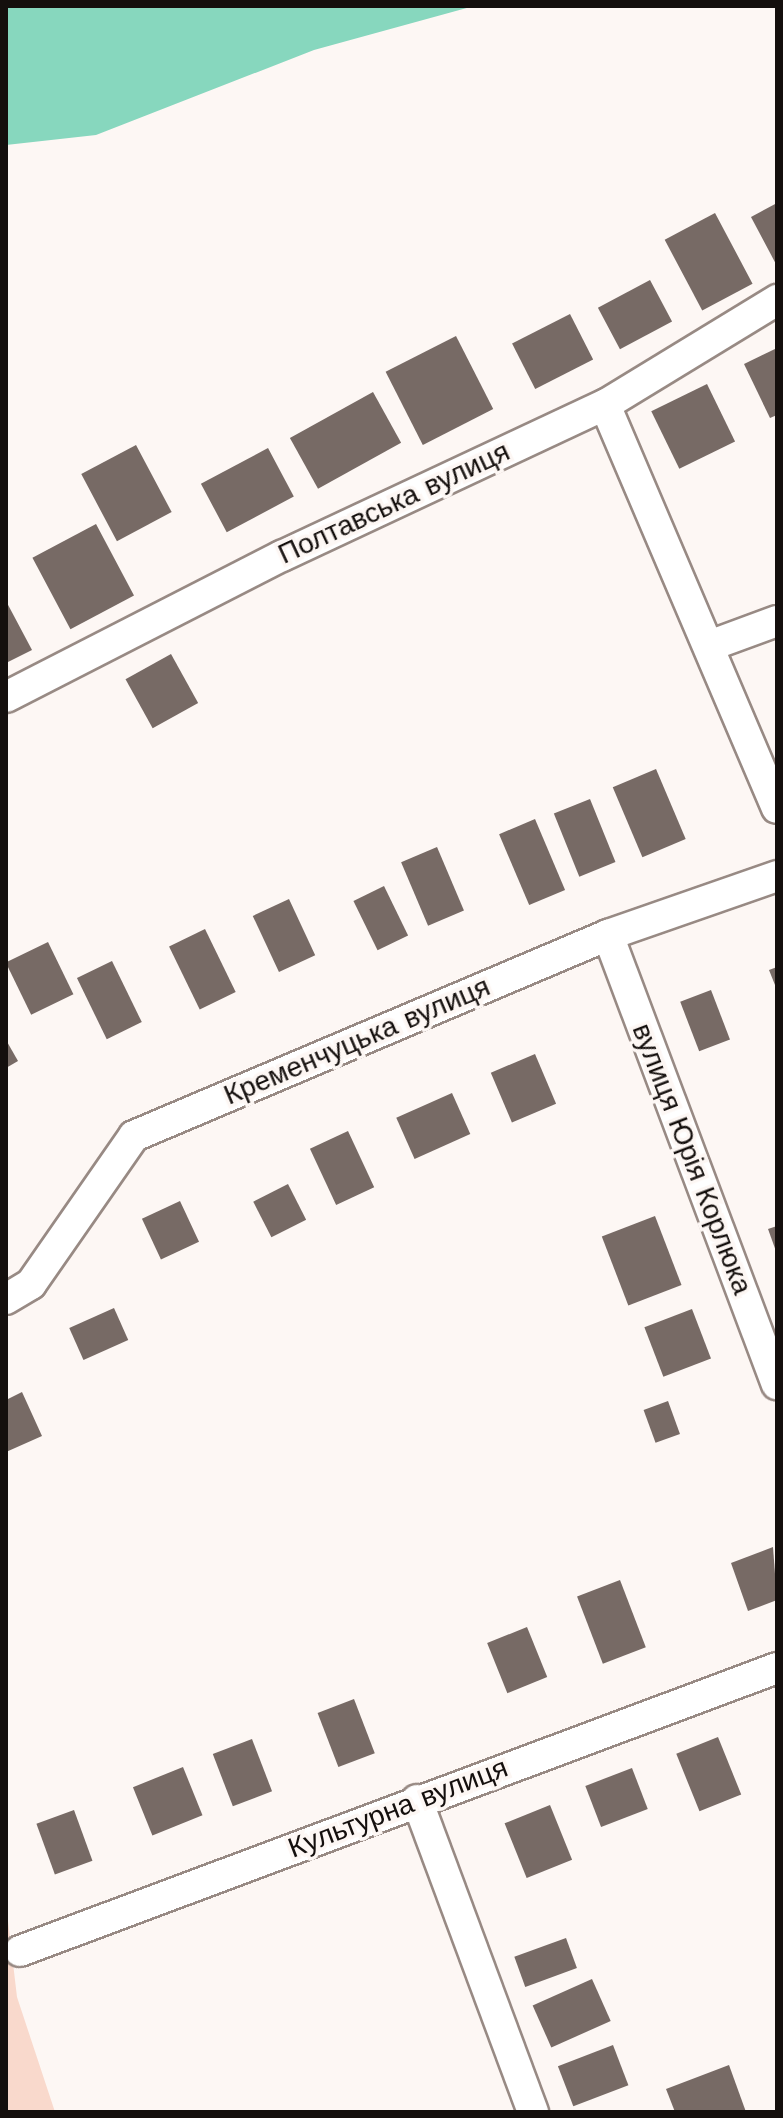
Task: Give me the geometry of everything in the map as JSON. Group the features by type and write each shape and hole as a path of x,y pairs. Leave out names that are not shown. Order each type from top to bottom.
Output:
{"street":[{"name":"Полтавська вулиця","path":"6,697 282,556 605,405 777,300"},
{"path":"605,405 777,808"},
{"path":"709,646 777,621"},
{"name":"Кременчуцька вулиця","path":"6,1299 31,1284 134,1136 608,935 777,876"},
{"name":"вулиця Юрія Корлюка","path":"608,935 777,1384"},
{"name":"Культурна вулиця","path":"20,1951 417,1800 777,1668"},
{"path":"417,1800 533,2112"}],"shaded area":[{"path":"6,6 474,6 314,50 96,135 6,145"},
{"path":"6,1904 17,1997 55,2112 6,2112"}],"building":[{"path":"777,203 777,266 751,217"},
{"path":"715,213 753,284 702,310 665,240"},
{"path":"650,280 672,321 620,349 598,308"},
{"path":"570,314 593,359 535,389 512,344"},
{"path":"456,336 493,409 423,445 386,372"},
{"path":"777,348 777,415 770,418 744,364"},
{"path":"707,384 735,442 679,469 651,411"},
{"path":"373,392 401,443 318,489 290,438"},
{"path":"136,445 172,512 117,541 81,474"},
{"path":"268,448 294,497 227,532 201,484"},
{"path":"96,524 134,596 70,629 32,558"},
{"path":"6,601 32,650 6,663"},
{"path":"171,654 198,703 153,728 126,679"},
{"path":"656,769 686,839 642,857 613,787"},
{"path":"590,799 615,862 579,877 554,814"},
{"path":"535,819 565,890 529,905 499,834"},
{"path":"437,847 464,911 428,926 401,862"},
{"path":"384,886 408,935 378,950 353,901"},
{"path":"289,899 315,955 279,972 253,916"},
{"path":"205,929 236,992 200,1009 169,947"},
{"path":"48,942 73,994 31,1015 6,962"},
{"path":"112,961 142,1022 107,1039 77,978"},
{"path":"777,967 777,990 769,970"},
{"path":"711,990 730,1039 699,1051 680,1002"},
{"path":"6,1040 18,1061 6,1068"},
{"path":"535,1054 556,1104 512,1122 491,1073"},
{"path":"452,1093 470,1134 415,1159 396,1118"},
{"path":"348,1131 374,1187 336,1205 310,1149"},
{"path":"288,1184 306,1220 271,1237 253,1202"},
{"path":"180,1201 199,1242 161,1260 142,1219"},
{"path":"655,1216 682,1285 628,1306 602,1236"},
{"path":"777,1226 777,1254 768,1229"},
{"path":"114,1308 128,1340 83,1360 69,1328"},
{"path":"692,1309 711,1358 663,1377 644,1327"},
{"path":"22,1392 42,1436 6,1452 6,1400"},
{"path":"668,1401 680,1434 656,1443 644,1410"},
{"path":"773,1547 777,1600 748,1611 731,1563"},
{"path":"620,1580 646,1647 603,1664 577,1596"},
{"path":"527,1627 547,1677 507,1693 487,1643"},
{"path":"354,1699 375,1753 338,1767 318,1713"},
{"path":"718,1737 741,1794 700,1811 676,1754"},
{"path":"252,1739 272,1791 233,1806 213,1754"},
{"path":"183,1767 202,1815 152,1835 133,1787"},
{"path":"632,1768 648,1809 601,1827 585,1786"},
{"path":"550,1805 572,1860 527,1878 505,1823"},
{"path":"74,1810 92,1861 55,1874 36,1824"},
{"path":"566,1938 577,1968 525,1987 514,1957"},
{"path":"592,1979 611,2021 551,2047 533,2005"},
{"path":"613,2045 628,2085 573,2106 558,2066"},
{"path":"729,2065 746,2112 675,2112 666,2089"}]}
